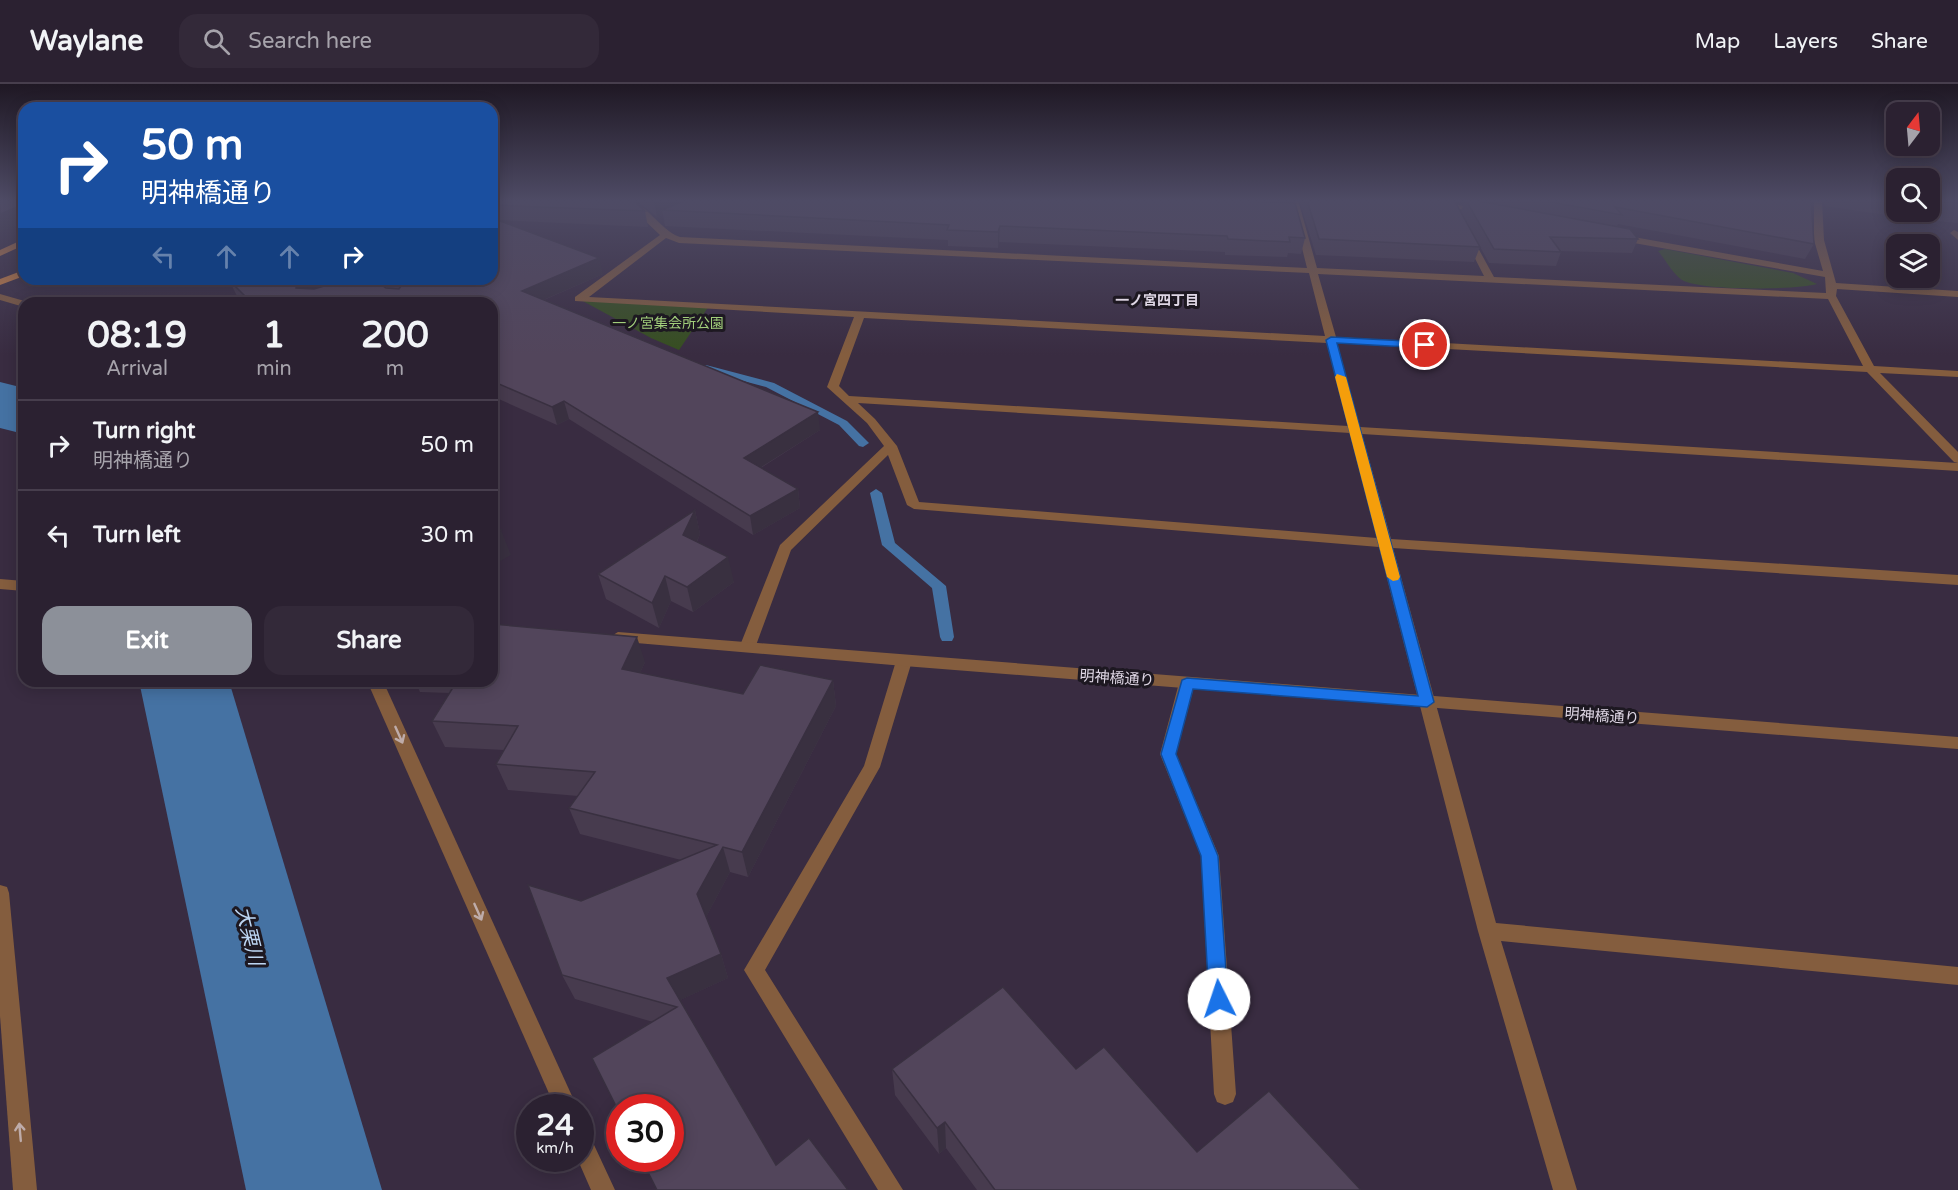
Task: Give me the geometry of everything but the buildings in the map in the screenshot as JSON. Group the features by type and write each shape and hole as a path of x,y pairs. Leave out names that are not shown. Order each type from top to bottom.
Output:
{"main road":[{"path":"0,262 18,256"},
{"path":"0,283 18,276"},
{"path":"0,283 18,280"}],"street":[{"path":"644,252 579,299 1958,374"},
{"path":"924,252 1490,279 1830,286 1958,294"},
{"path":"1306,252 1488,931 1565,1190"},
{"path":"1476,252 1490,279"},
{"path":"1681,252 1830,286"},
{"path":"1822,252 1830,286 1871,369 1958,459"},
{"path":"0,297 18,302"},
{"path":"860,314 833,387 871,421 891,446 914,505 1384,543 1958,580"},
{"path":"847,399 1958,467"},
{"path":"747,648 785,548 891,446"},
{"path":"0,584 18,586"},
{"name":"明神橋通り","path":"608,636 1958,743"},
{"path":"891,1190 754,970 872,767 904,661"},
{"path":"1187,683 1168,754 1210,856 1225,1094"},
{"path":"378,687 560,1094"},
{"path":"0,893 26,1190"},
{"path":"1488,931 1958,976"},
{"path":"594,1170 603,1190"}],"green space":[{"path":"1658,252 1679,252 1793,273 1817,284 1727,288 1692,284 1682,280"},
{"name":"一ノ宮集会所公園","path":"579,299 709,306 679,350 651,338"}],"waterway":[{"path":"706,368 770,385 843,423 863,443"},
{"name":"大栗川","path":"0,402 18,411"},
{"path":"876,493 889,545 939,586 947,637"},
{"name":"大栗川","path":"186,687 314,1190"}],"slow traffic":[{"path":"1341,377 1393,577"}],"district":[{"name":"一ノ宮四丁目","path":"1157,300"}],"route":[{"path":"1219,999 1210,856 1168,754 1187,683 1427,702 1331,340 1425,345"}]}
